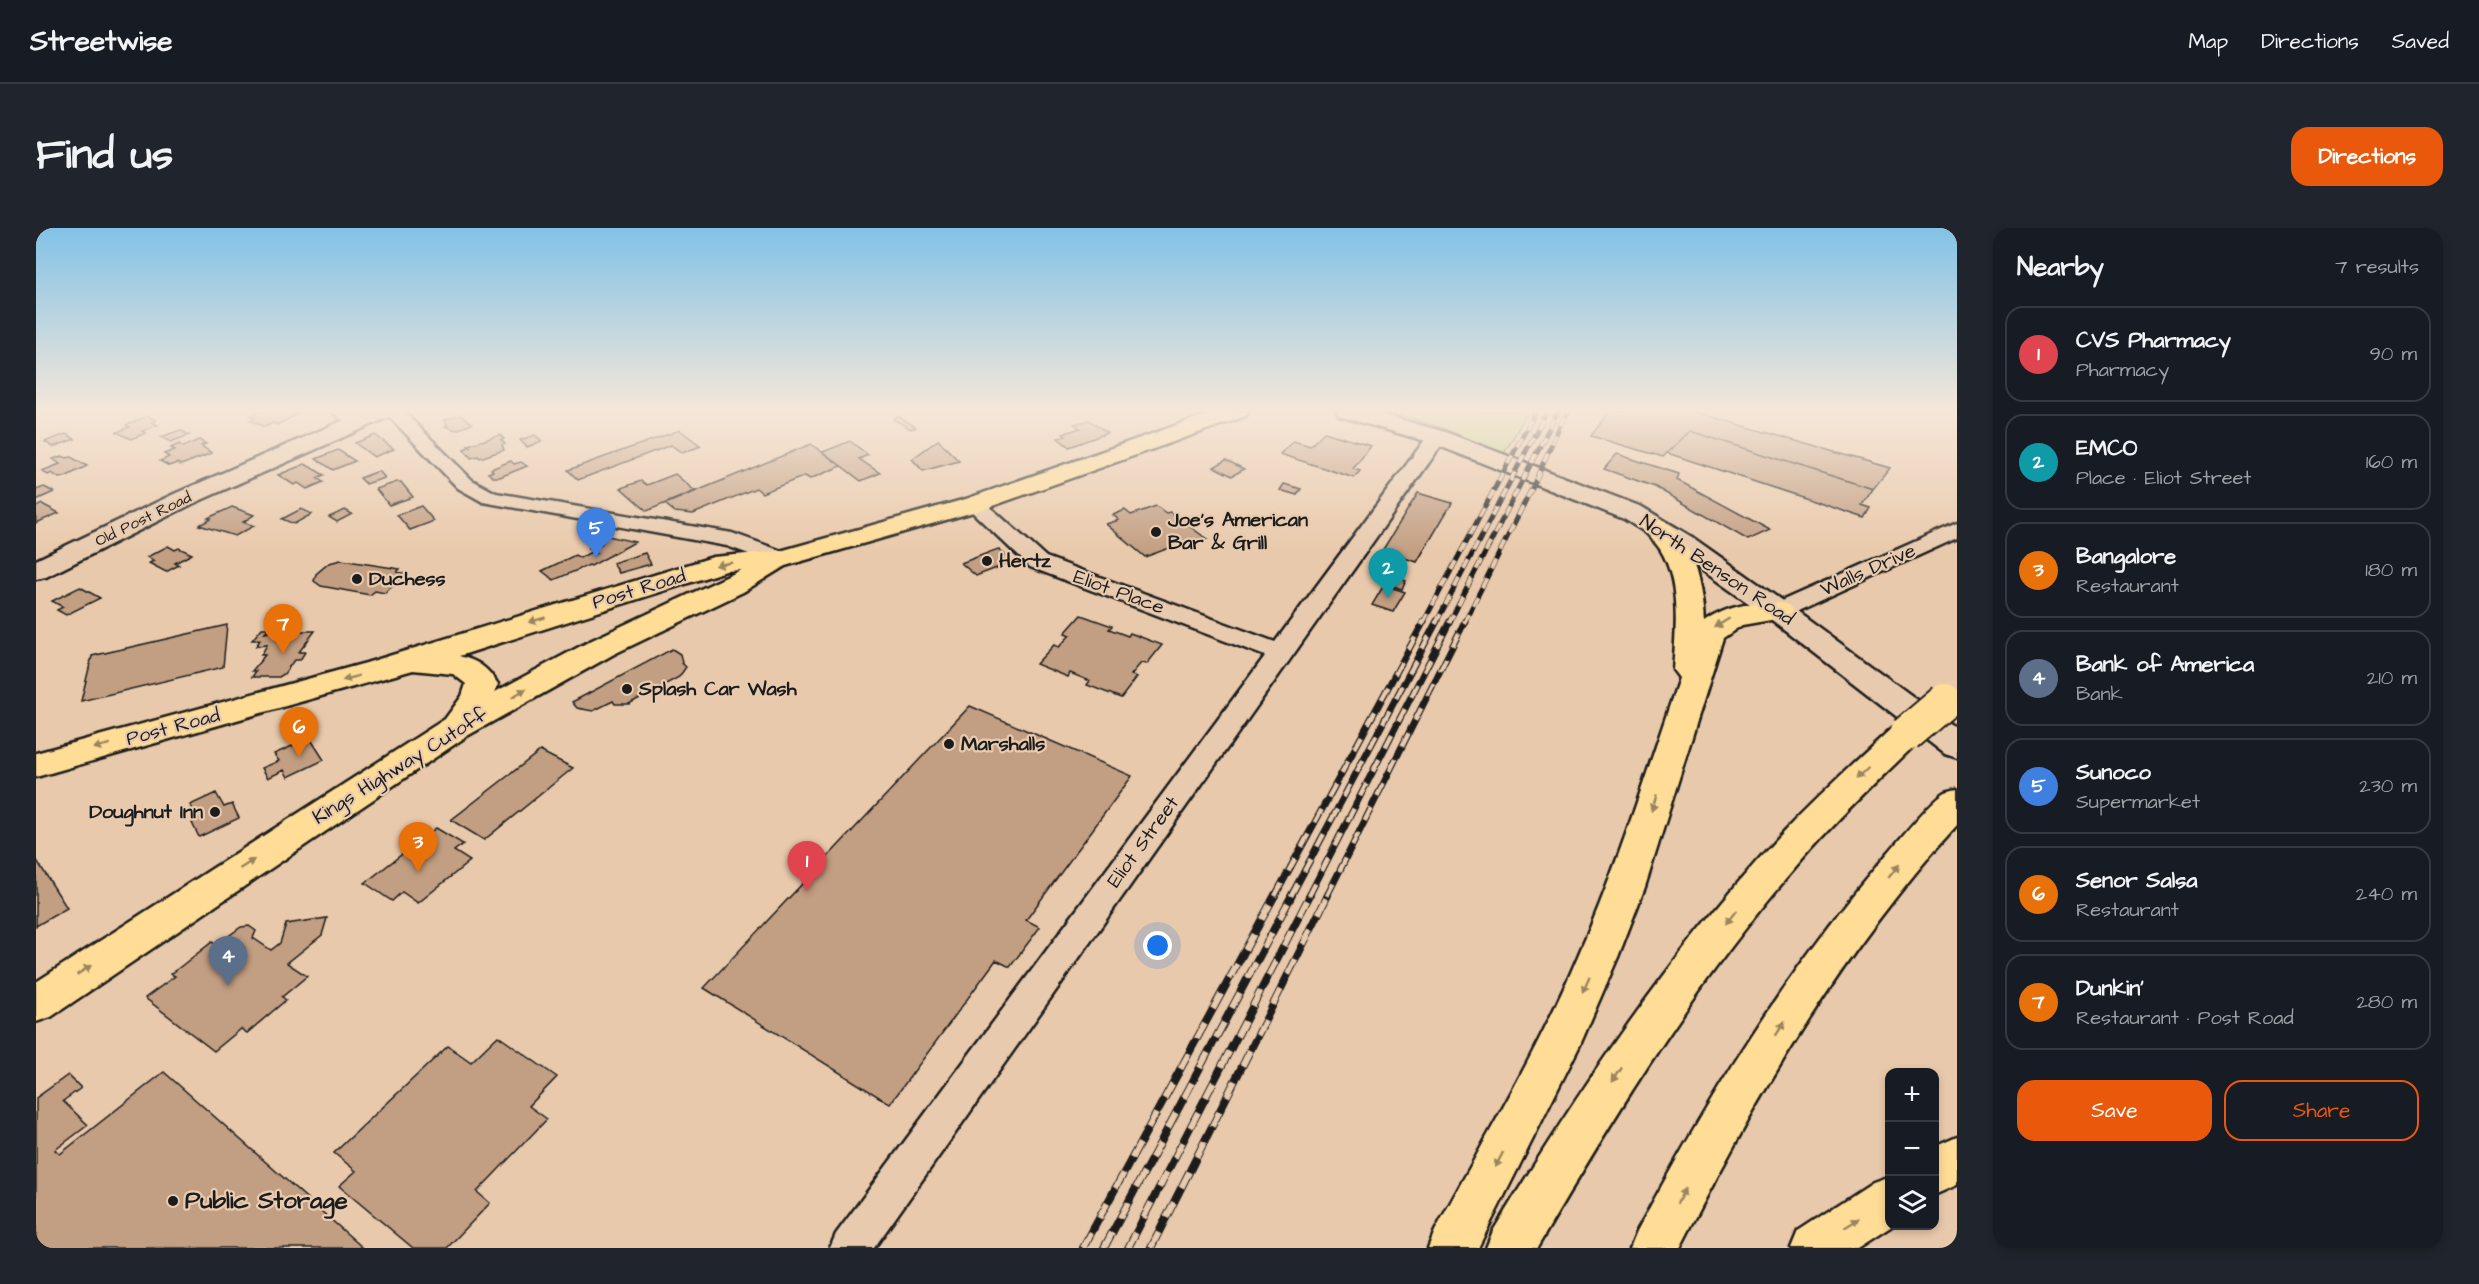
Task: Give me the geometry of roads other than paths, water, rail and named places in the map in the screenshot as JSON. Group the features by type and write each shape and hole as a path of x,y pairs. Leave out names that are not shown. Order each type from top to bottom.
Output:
{"main road":[{"name":"Old Post Road","path":"36,571 263,459"},
{"name":"Post Road","path":"36,765 407,661 723,563 782,559 975,504 1104,459"},
{"name":"North Benson Road","path":"1494,459 1613,504 1652,524 1779,611 1957,746"},
{"path":"1652,524 1674,549 1686,584 1689,663 1681,718"},
{"name":"Kings Highway Cutoff","path":"36,1004 455,728 603,646 746,580 782,559"},
{"path":"1452,1248 1544,1073 1598,957 1626,887 1705,645 1714,628 1730,618 1779,611"},
{"path":"407,661 446,663 468,668 477,674 482,684 477,699 455,728"},
{"path":"1510,1248 1594,1111 1696,961 1741,904 1827,808 1906,734 1951,696"},
{"path":"1654,1248 1731,1106 1816,973 1897,867 1957,801"},
{"path":"1939,1170 1957,1160"},
{"path":"1815,1248 1885,1202"}],"street":[{"path":"440,459 465,484 490,498 732,540 782,559"},
{"name":"Eliot Street","path":"850,1248 1421,459"},
{"name":"Eliot Place","path":"975,504 1038,562 1280,652"},
{"name":"Walls Drive","path":"1779,611 1957,530"}],"railway":[{"path":"1423,623 1511,459"},
{"path":"1436,623 1522,459"},
{"path":"1449,623 1534,459"},
{"path":"1464,623 1545,459"},
{"path":"1275,896 1424,621"},
{"path":"1291,896 1437,621"},
{"path":"1309,896 1450,621"},
{"path":"1327,896 1465,621"},
{"path":"1083,1248 1275,895"},
{"path":"1104,1248 1292,895"},
{"path":"1128,1248 1310,895"},
{"path":"1151,1248 1328,895"}],"place":[{"name":"Joe's American Bar & Grill","path":"1156,532"},
{"name":"Sunoco","path":"596,558"},
{"name":"Hertz","path":"987,561"},
{"name":"Duchess","path":"357,579"},
{"name":"EMCO","path":"1388,598"},
{"name":"Dunkin'","path":"283,654"},
{"name":"Splash Car Wash","path":"627,689"},
{"name":"Marshalls","path":"949,744"},
{"name":"Senor Salsa","path":"299,757"},
{"name":"Doughnut Inn","path":"215,812"},
{"name":"Bangalore","path":"418,872"},
{"name":"CVS Pharmacy","path":"807,891"},
{"name":"Bank of America","path":"228,986"},
{"name":"Public Storage","path":"173,1201"}]}
